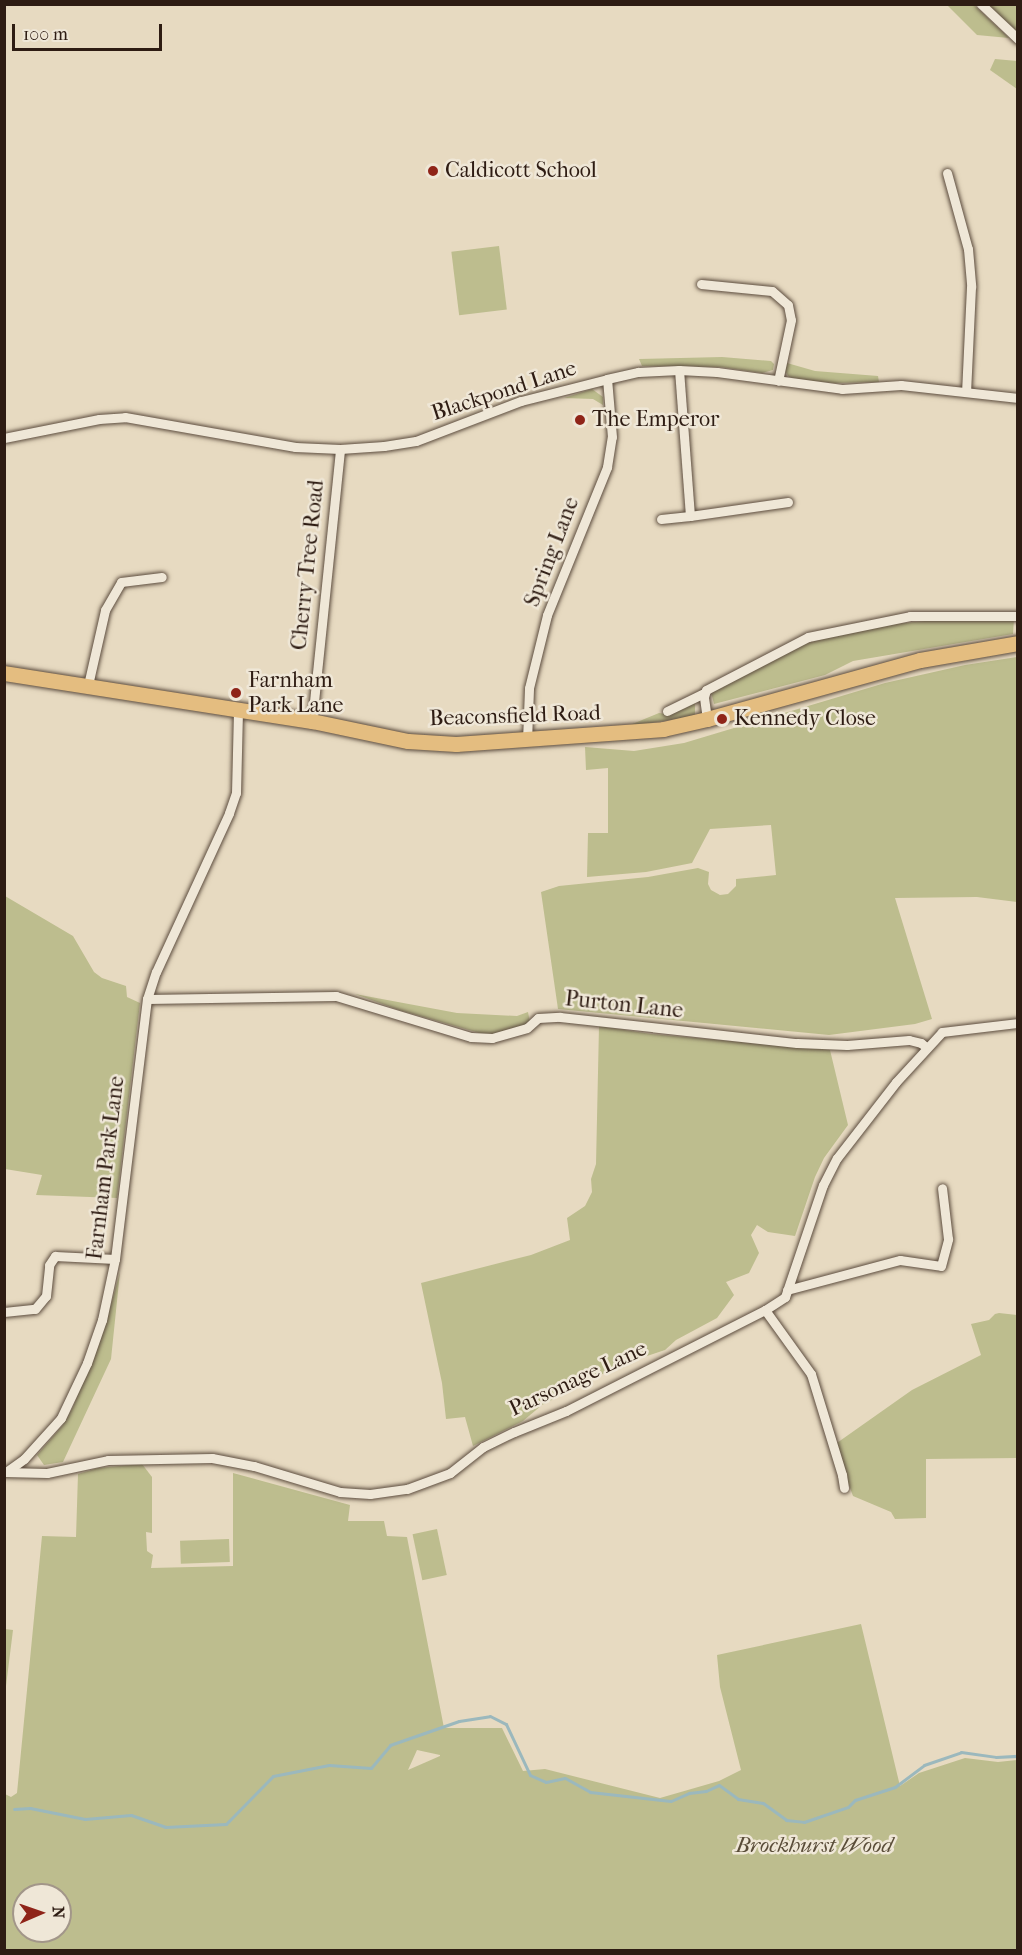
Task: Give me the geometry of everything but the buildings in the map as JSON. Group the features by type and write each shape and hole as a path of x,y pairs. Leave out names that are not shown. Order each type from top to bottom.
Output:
{"main road":[{"name":"Beaconsfield Road","path":"4,673 312,721 408,741 456,744 624,734 707,719 920,660 1017,643"}],"street":[{"path":"981,4 1017,39"},
{"path":"947,173 968,249 971,287 966,392"},
{"path":"701,284 772,291 788,305 791,320 778,381"},
{"path":"679,370 690,516"},
{"name":"Blackpond Lane","path":"4,438 99,419 125,417 295,447 340,449 416,441 521,401 638,372 679,370 717,372 842,389 901,385 1017,398"},
{"name":"Spring Lane","path":"527,741 529,688 547,615 607,467 612,437 606,379"},
{"name":"Cherry Tree Road","path":"312,721 340,449"},
{"path":"661,519 788,502"},
{"path":"88,685 105,610 121,582 162,577"},
{"path":"667,711 790,646 824,632 910,616 1017,616"},
{"path":"704,693 707,719"},
{"name":"Farnham Park Lane","path":"5,1472 24,1459 61,1418 87,1363 102,1320 115,1259 147,999 156,972 236,793 238,710"},
{"name":"Purton Lane","path":"147,999 336,996 471,1037 492,1038 527,1028 538,1017 560,1017 797,1043 847,1046 909,1041 921,1043 926,1047"},
{"name":"Parsonage Lane","path":"5,1472 47,1473 108,1460 212,1458 254,1466 340,1492 370,1494 406,1489 450,1473 483,1448 503,1437 566,1411 765,1310 785,1297 823,1185 837,1158 926,1047 942,1032 1017,1023"},
{"path":"787,1290 900,1260 941,1266 948,1239 942,1188"},
{"path":"4,1312 35,1309 46,1296 49,1264 55,1256 115,1259"},
{"path":"765,1310 811,1374 842,1474 844,1488"}],"green space":[{"path":"947,5 974,5 1009,38 977,35"},
{"path":"988,5 1017,5 1017,33"},
{"path":"995,59 1017,61 1017,89 990,70"},
{"path":"499,246 507,310 459,315 451,252"},
{"path":"722,357 771,361 774,364 773,370 762,373 721,367 642,366 639,359"},
{"path":"787,363 815,371 878,376 879,382 834,383 802,380 789,377 785,371"},
{"path":"592,389 603,397 603,405 593,399 564,398"},
{"path":"945,619 1014,619 1013,634 853,661 825,675 714,704 711,692 804,644 864,627"},
{"path":"1017,657 1017,902 977,897 895,898 932,1019 915,1024 829,1035 558,1009 541,892 559,886 648,877 698,868 709,872 708,884 711,890 720,895 728,894 736,886 736,879 776,875 771,825 710,829 692,863 646,872 587,877 588,833 608,833 608,768 586,770 585,747 634,751 684,743 885,683 965,665"},
{"path":"695,703 695,716 625,727 659,713 666,714"},
{"path":"5,896 73,936 94,972 102,978 126,986 127,997 140,1003 117,1198 36,1195 42,1175 5,1169"},
{"path":"355,994 457,1013 517,1016 528,1012 530,1022 520,1029 490,1036 399,1010"},
{"path":"599,1026 651,1034 830,1050 848,1125 824,1158 815,1177 795,1236 768,1232 757,1225 751,1235 759,1253 749,1273 726,1282 734,1295 717,1318 676,1340 665,1350 620,1365 542,1405 523,1421 473,1446 465,1417 446,1419 442,1383 421,1283 531,1255 570,1240 567,1218 585,1206 592,1192 591,1179 596,1164"},
{"path":"120,1272 111,1359 63,1462 44,1465 37,1455 63,1425 73,1407 105,1326"},
{"path":"999,1313 1017,1315 1017,1458 926,1459 926,1518 895,1519 891,1512 853,1496 834,1445 912,1390 981,1355 971,1324 989,1320"},
{"name":"Brockhurst Wood","path":"142,1464 152,1477 152,1533 146,1532 147,1551 153,1555 151,1568 233,1566 233,1473 350,1505 348,1521 384,1521 387,1536 407,1537 444,1728 502,1728 523,1771 545,1769 660,1798 719,1781 741,1770 720,1687 717,1655 861,1624 900,1786 919,1773 965,1758 998,1762 1017,1760 1017,1950 5,1950 5,1794 11,1797 17,1793 42,1536 76,1537 78,1474 98,1468","holes":["417,1750 440,1756 408,1770"]},
{"path":"437,1529 447,1575 422,1580 413,1534"},
{"path":"229,1539 230,1562 181,1564 180,1541"},
{"path":"5,1629 13,1630 6,1686 4,1685"}],"waterway":[{"path":"14,1809 30,1808 85,1819 131,1815 165,1827 226,1824 273,1776 329,1765 371,1768 390,1745 459,1721 490,1716 506,1724 530,1775 546,1782 565,1778 590,1792 671,1801 689,1793 706,1791 719,1785 738,1799 763,1803 786,1820 804,1822 848,1807 855,1800 895,1787 924,1765 961,1752 996,1757 1018,1756"}],"place":[{"name":"Caldicott School","path":"433,171"},
{"name":"The Emperor","path":"580,420"},
{"name":"Farnham Park Lane","path":"236,693"},
{"name":"Kennedy Close","path":"722,719"}]}
